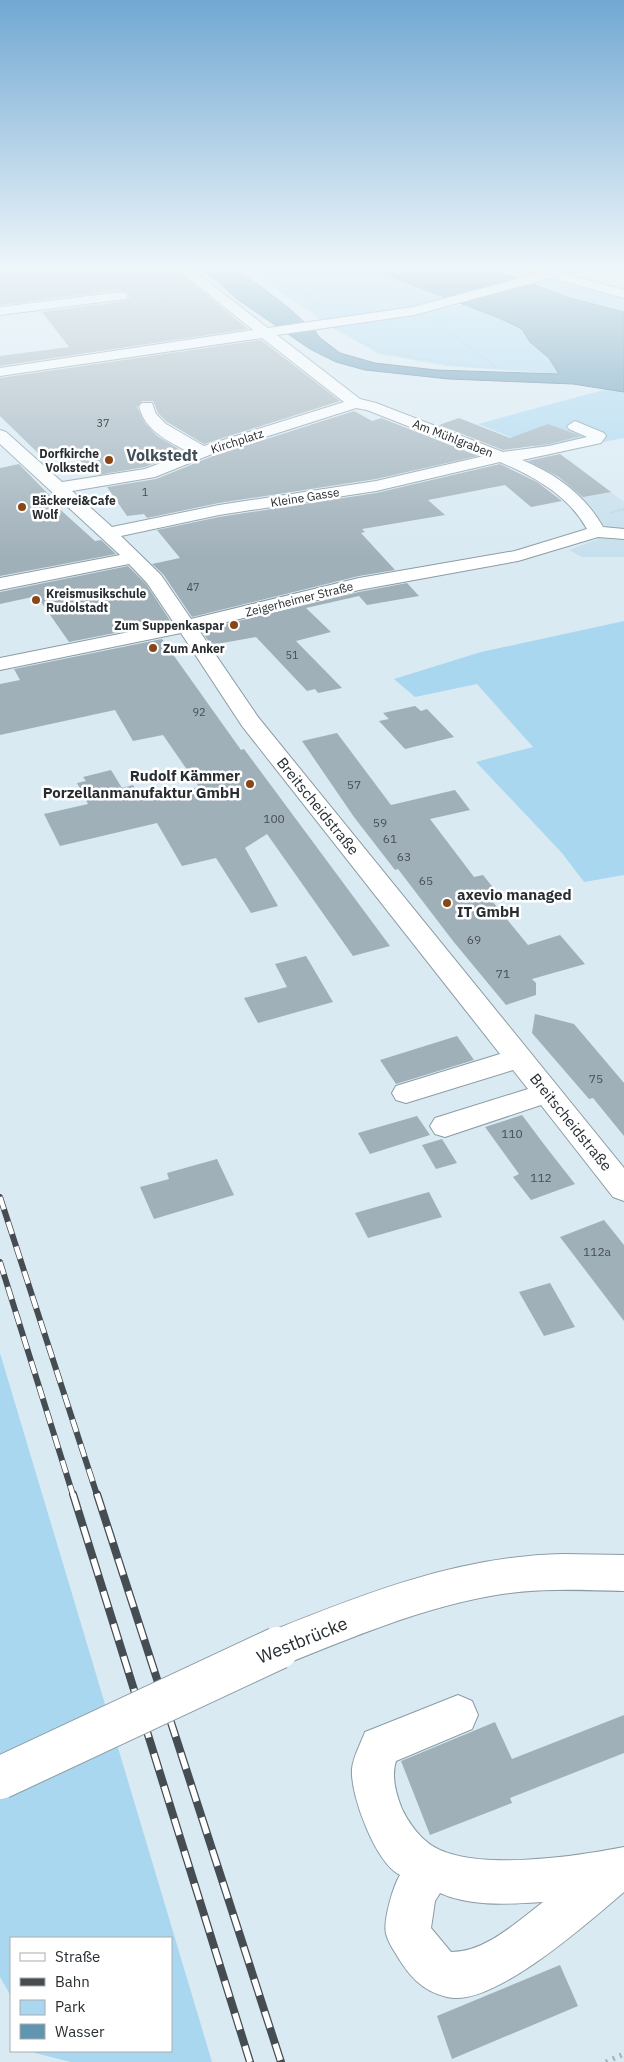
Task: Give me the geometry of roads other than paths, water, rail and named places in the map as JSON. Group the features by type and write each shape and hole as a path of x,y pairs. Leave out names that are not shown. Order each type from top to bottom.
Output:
{"street":[{"path":"0,372 55,364"},
{"name":"Am Mühlgraben","path":"311,364 355,404 371,406 434,431 449,426 508,456"},
{"name":"Kirchplatz","path":"59,488 149,473 202,452 355,404"},
{"path":"147,406 149,412 161,428 202,452"},
{"path":"508,456 523,456 584,443 595,440 598,436 575,426"},
{"name":"Breitscheidstraße","path":"0,435 108,533 154,579 250,721 624,1189"},
{"path":"508,456 541,461 556,480 584,502 617,516"},
{"name":"Kleine Gasse","path":"108,533 219,510 376,486 508,456"},
{"path":"584,502 597,532 624,534"},
{"name":"Zeigerheimer Straße","path":"0,664 186,626 359,584 518,556 597,532"},
{"path":"0,584 133,558"},
{"path":"406,1093 519,1058"},
{"path":"446,1126 547,1093"},
{"name":"Westbrücke","path":"0,1778 278,1648 410,1597 502,1576 573,1572 624,1573"},
{"path":"458,1715 380,1747 373,1768 374,1797 391,1833 412,1858 453,1877 504,1882 577,1878 621,1869"},
{"path":"431,1867 414,1894 408,1932 428,1965 450,1976 482,1971 511,1954 621,1869"}],"water":[{"path":"344,364 386,364 436,370 559,374 553,364 624,364 624,392 573,384 449,379 365,370"}],"railway":[{"path":"0,1197 97,1495"},
{"path":"0,1262 73,1495"},
{"path":"73,1494 250,2062"},
{"path":"97,1494 281,2062"}],"place":[{"name":"Dorfkirche Volkstedt","path":"109,460"},
{"name":"Bäckerei&Cafe Wolf","path":"22,507"},
{"name":"Kreismusikschule Rudolstadt","path":"36,600"},
{"name":"Zum Suppenkaspar","path":"234,625"},
{"name":"Zum Anker","path":"153,648"},
{"name":"Rudolf Kämmer Porzellanmanufaktur GmbH","path":"250,784"},
{"name":"axevio managed IT GmbH","path":"447,903"}],"district":[{"name":"Volkstedt","path":"162,455"}]}
